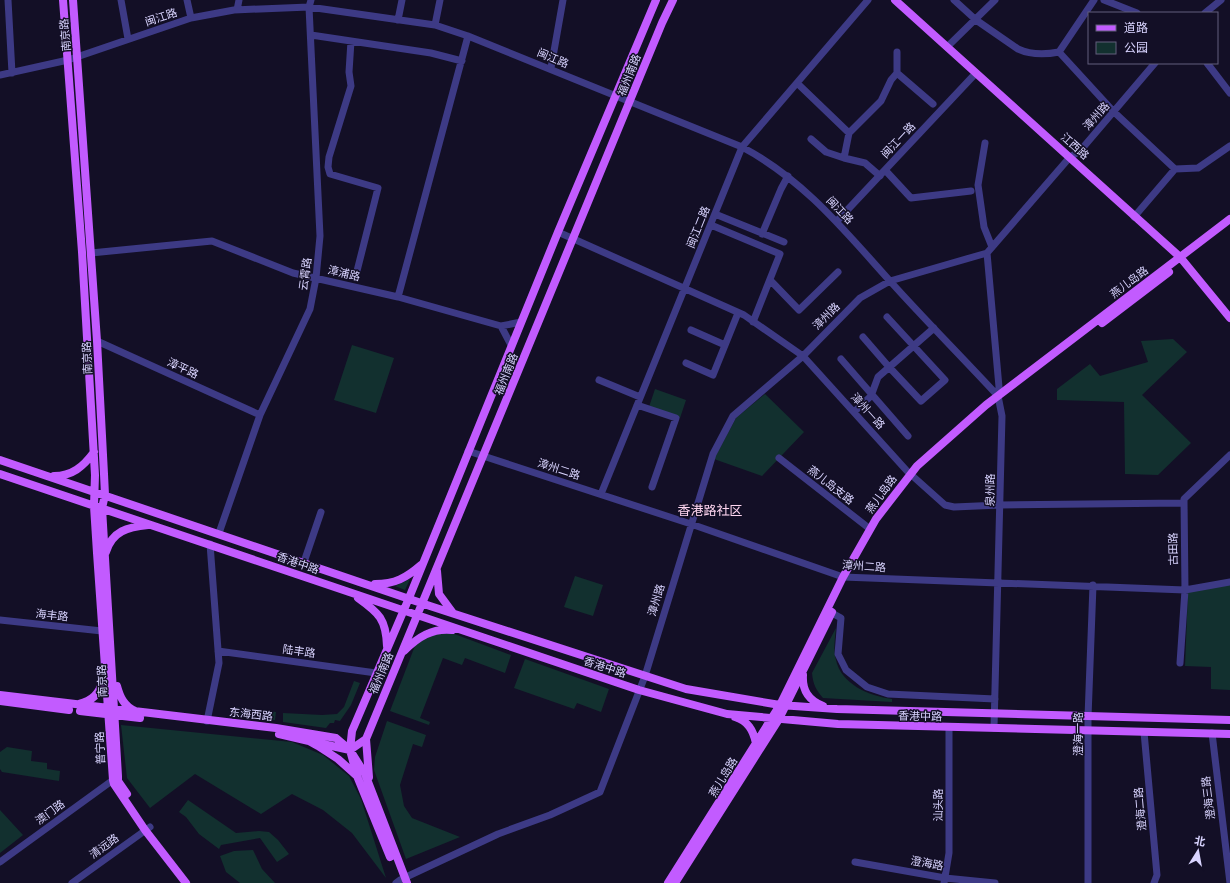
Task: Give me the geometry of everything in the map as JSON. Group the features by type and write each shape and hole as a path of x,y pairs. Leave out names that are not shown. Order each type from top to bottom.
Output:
{"main road":[{"name":"南京路","path":"63,0 94,452 96,493 94,506 102,630 109,671"},
{"name":"南京路","path":"73,0 98,341 105,495 102,508 111,712"},
{"name":"福州南路","path":"350,750 352,732 376,673 409,598 511,345 656,0"},
{"name":"福州南路","path":"366,739 416,614 437,571 629,103 673,0"},
{"name":"江西路","path":"895,0 1182,259 1230,318"},
{"name":"燕儿岛路","path":"1182,259 1230,218"},
{"name":"燕儿岛路","path":"784,705 870,529 912,475 952,434 1182,259 1230,225"},
{"path":"48,477 61,476 76,471 94,452"},
{"name":"香港中路","path":"0,460 219,533 421,603 686,689 784,705 829,708 1088,717 1230,720"},
{"name":"香港中路","path":"0,474 639,690 727,714 838,724 1230,734"},
{"name":"燕儿岛路","path":"675,883 803,672 832,613 846,577 880,521 912,475"},
{"path":"105,554 109,543 119,532 130,527 151,525"},
{"path":"368,584 390,584 401,580 422,564"},
{"path":"437,571 439,594 453,613"},
{"path":"352,594 379,615 384,623 387,648"},
{"path":"401,654 415,641 429,632 444,629 461,631"},
{"path":"74,705 86,702 97,694 109,671"},
{"path":"109,671 123,701 127,706 140,713"},
{"path":"803,672 804,689 809,697 829,708"},
{"name":"东海西路","path":"0,695 74,705 111,712 140,713 276,728 336,738"},
{"name":"东海西路","path":"0,701 111,712 275,733 309,741 329,753 357,776 402,881"},
{"name":"普宁路","path":"111,712 115,778"},
{"path":"727,714 742,719 750,726 756,743"},
{"name":"燕儿岛路","path":"668,883 756,743 776,718"},
{"path":"352,732 336,738 350,750 360,764 370,788 402,881"},
{"path":"309,741 350,750 366,739 370,788"},
{"path":"350,750 357,776"},
{"path":"115,778 186,883"},
{"path":"148,828 193,883"}],"street":[{"path":"8,0 12,73"},
{"path":"121,0 128,39"},
{"path":"187,0 191,18"},
{"path":"238,10 239,0"},
{"path":"398,20 402,0"},
{"path":"436,25 440,0"},
{"path":"551,68 564,0"},
{"name":"闽江二路","path":"601,494 742,147 868,0"},
{"path":"954,0 976,20 1005,41 1026,53 1039,54 1059,52"},
{"path":"947,47 995,0"},
{"path":"1059,52 1094,0"},
{"path":"1104,0 1134,12"},
{"path":"1206,12 1222,0"},
{"name":"闽江路","path":"0,75 68,60 78,55 191,18 238,10 310,3 398,20 436,25 551,68 614,97 742,147 788,176 837,222 999,398"},
{"name":"云霄路","path":"219,533 260,415 310,309 316,278 320,236 310,3"},
{"path":"311,35 432,53 462,61"},
{"path":"398,297 468,36"},
{"path":"351,41 349,72 351,86 329,157 328,167 330,174 378,188 357,271"},
{"path":"897,52 898,73 933,104"},
{"path":"1059,52 1114,112 1175,169 1198,168 1230,146"},
{"name":"漳州路","path":"402,881 498,834 550,815 600,792 645,676 713,454 733,416 802,356 860,298 890,281 978,257 990,250 1070,157 1080,150 1114,112 1154,64"},
{"path":"1208,64 1230,93"},
{"path":"844,158 849,133 881,102 891,80 898,73"},
{"name":"闽江一路","path":"837,222 976,73"},
{"path":"797,84 849,133"},
{"path":"811,138 826,152 865,163 880,176"},
{"name":"泉州路","path":"985,143 978,185 984,227 990,250 999,398 1002,416 999,582 994,728"},
{"path":"1134,217 1175,169"},
{"path":"885,170 911,198 971,191"},
{"path":"762,234 788,176"},
{"path":"715,214 784,242"},
{"path":"711,225 780,254 753,322"},
{"name":"漳州一路","path":"558,232 738,313 802,356 912,475 945,505 954,507 1183,501"},
{"name":"漳浦路","path":"91,253 212,241 293,273 398,297 501,326"},
{"path":"770,280 799,310 838,272"},
{"path":"686,363 713,375 738,313"},
{"path":"863,337 921,401 945,380 887,317"},
{"path":"511,345 501,326 521,322"},
{"path":"854,412 872,396 878,376 934,328"},
{"path":"690,330 725,346"},
{"name":"漳平路","path":"98,341 260,415"},
{"path":"841,359 908,436"},
{"path":"599,380 640,397"},
{"path":"637,404 676,418 652,487"},
{"name":"漳州二路","path":"468,451 601,494 846,577 1093,585 1185,590 1230,582"},
{"path":"1183,501 1230,455"},
{"name":"燕儿岛支路","path":"779,458 870,529"},
{"name":"古田路","path":"1180,664 1185,590 1183,501"},
{"path":"304,562 322,512"},
{"path":"207,721 218,671 218,651 210,544"},
{"name":"澄海一路","path":"1088,883 1088,717 1093,585"},
{"path":"832,613 841,618 838,654 846,670 867,687 888,694 995,699"},
{"name":"海丰路","path":"0,620 102,630"},
{"name":"陆丰路","path":"218,651 376,673"},
{"name":"汕头路","path":"945,880 949,853 949,727"},
{"name":"澄海二路","path":"1144,732 1157,875 1154,883"},
{"name":"澄海三路","path":"1212,733 1230,883"},
{"name":"澳门路","path":"0,862 115,778"},
{"name":"清远路","path":"72,883 148,828"},
{"name":"澄海路","path":"855,862 945,880 995,883"}],"green space":[{"path":"1173,339 1187,352 1142,395 1191,443 1158,475 1125,474 1124,402 1057,400 1057,389 1090,364 1100,376 1148,362 1141,341"},
{"path":"352,345 394,358 376,413 334,400"},
{"path":"655,389 686,400 680,418 649,407"},
{"path":"765,394 804,432 762,476 714,459 736,418"},
{"path":"575,576 603,585 593,616 564,607"},
{"path":"410,579 405,590 395,586"},
{"path":"1230,584 1230,690 1211,689 1211,667 1185,666 1188,592"},
{"path":"836,628 834,644 835,656 839,668 844,676 865,692 892,699 892,702 823,698 814,684 812,673"},
{"path":"449,632 511,655 505,673 465,658 462,665 443,658 420,718 430,722 429,725 390,711 416,643 428,636"},
{"path":"525,659 609,689 601,712 577,703 574,709 514,688"},
{"path":"354,681 360,683 351,705 340,721 335,720 334,723 330,723 326,728 283,722 283,713 322,715 337,714 344,707"},
{"path":"236,707 276,712 275,720 235,715"},
{"path":"387,721 426,735 422,747 413,744 400,785 404,806 412,818 460,837 406,859 374,770 375,757"},
{"path":"121,725 292,742 323,755 349,776 361,799 386,878 352,833 323,810 292,794 261,814 195,774 150,808 127,778"},
{"path":"7,747 32,751 31,761 47,763 47,769 60,771 59,781 2,772 0,769 0,752"},
{"path":"188,800 236,833 259,831 269,832 278,840 289,854 277,862 260,838 221,845 219,849 199,834 186,817 179,812"},
{"path":"0,810 23,835 0,853"},
{"path":"253,850 262,869 275,883 240,883 226,872 220,856 234,851"}],"district":[{"name":"香港路社区","path":"710,510"}]}
